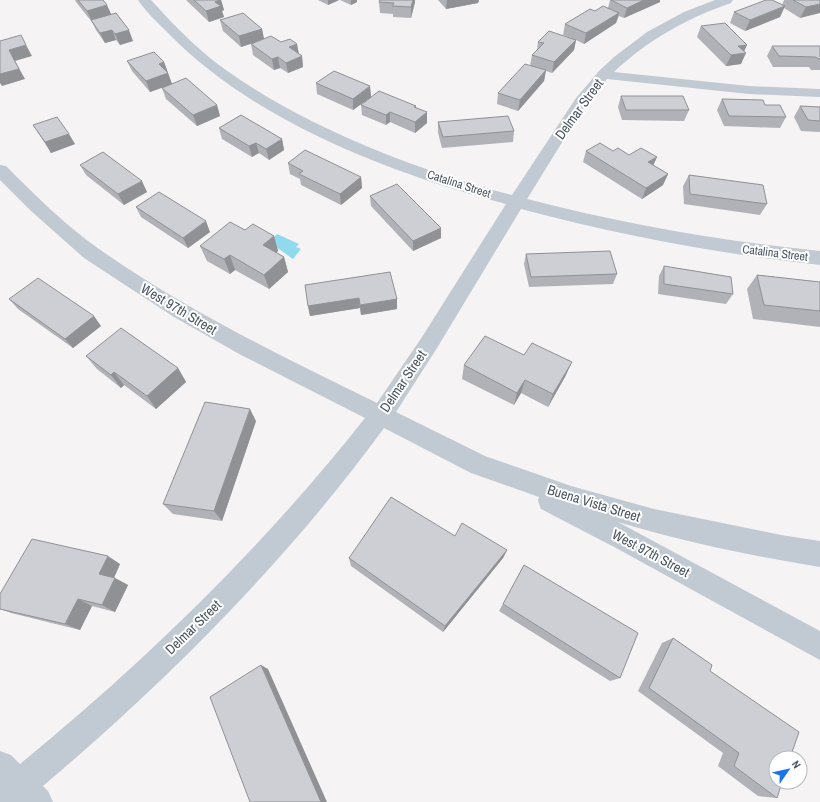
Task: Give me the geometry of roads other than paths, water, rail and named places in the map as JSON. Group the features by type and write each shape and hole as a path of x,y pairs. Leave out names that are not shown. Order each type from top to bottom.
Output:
{"street":[{"name":"Catalina Street","path":"144,0 181,40 215,68 249,91 295,118 345,143 398,164 456,184 516,202 605,224 702,243 820,258"},
{"path":"604,75 637,44 660,29 690,14 727,0"},
{"name":"Delmar Street","path":"14,788 67,745 140,679 235,587 320,492 380,416 403,384 516,202 589,90 604,75 750,90 820,93"},
{"name":"West 97th Street","path":"0,170 36,206 91,253 181,312 248,349 380,416"},
{"name":"Buena Vista Street","path":"380,416 479,465 571,497 654,521 781,548 820,554"},
{"name":"West 97th Street","path":"479,465 625,539 820,646"}],"water":[{"path":"277,234 299,244 296,247 301,249 293,259 269,242"}]}
